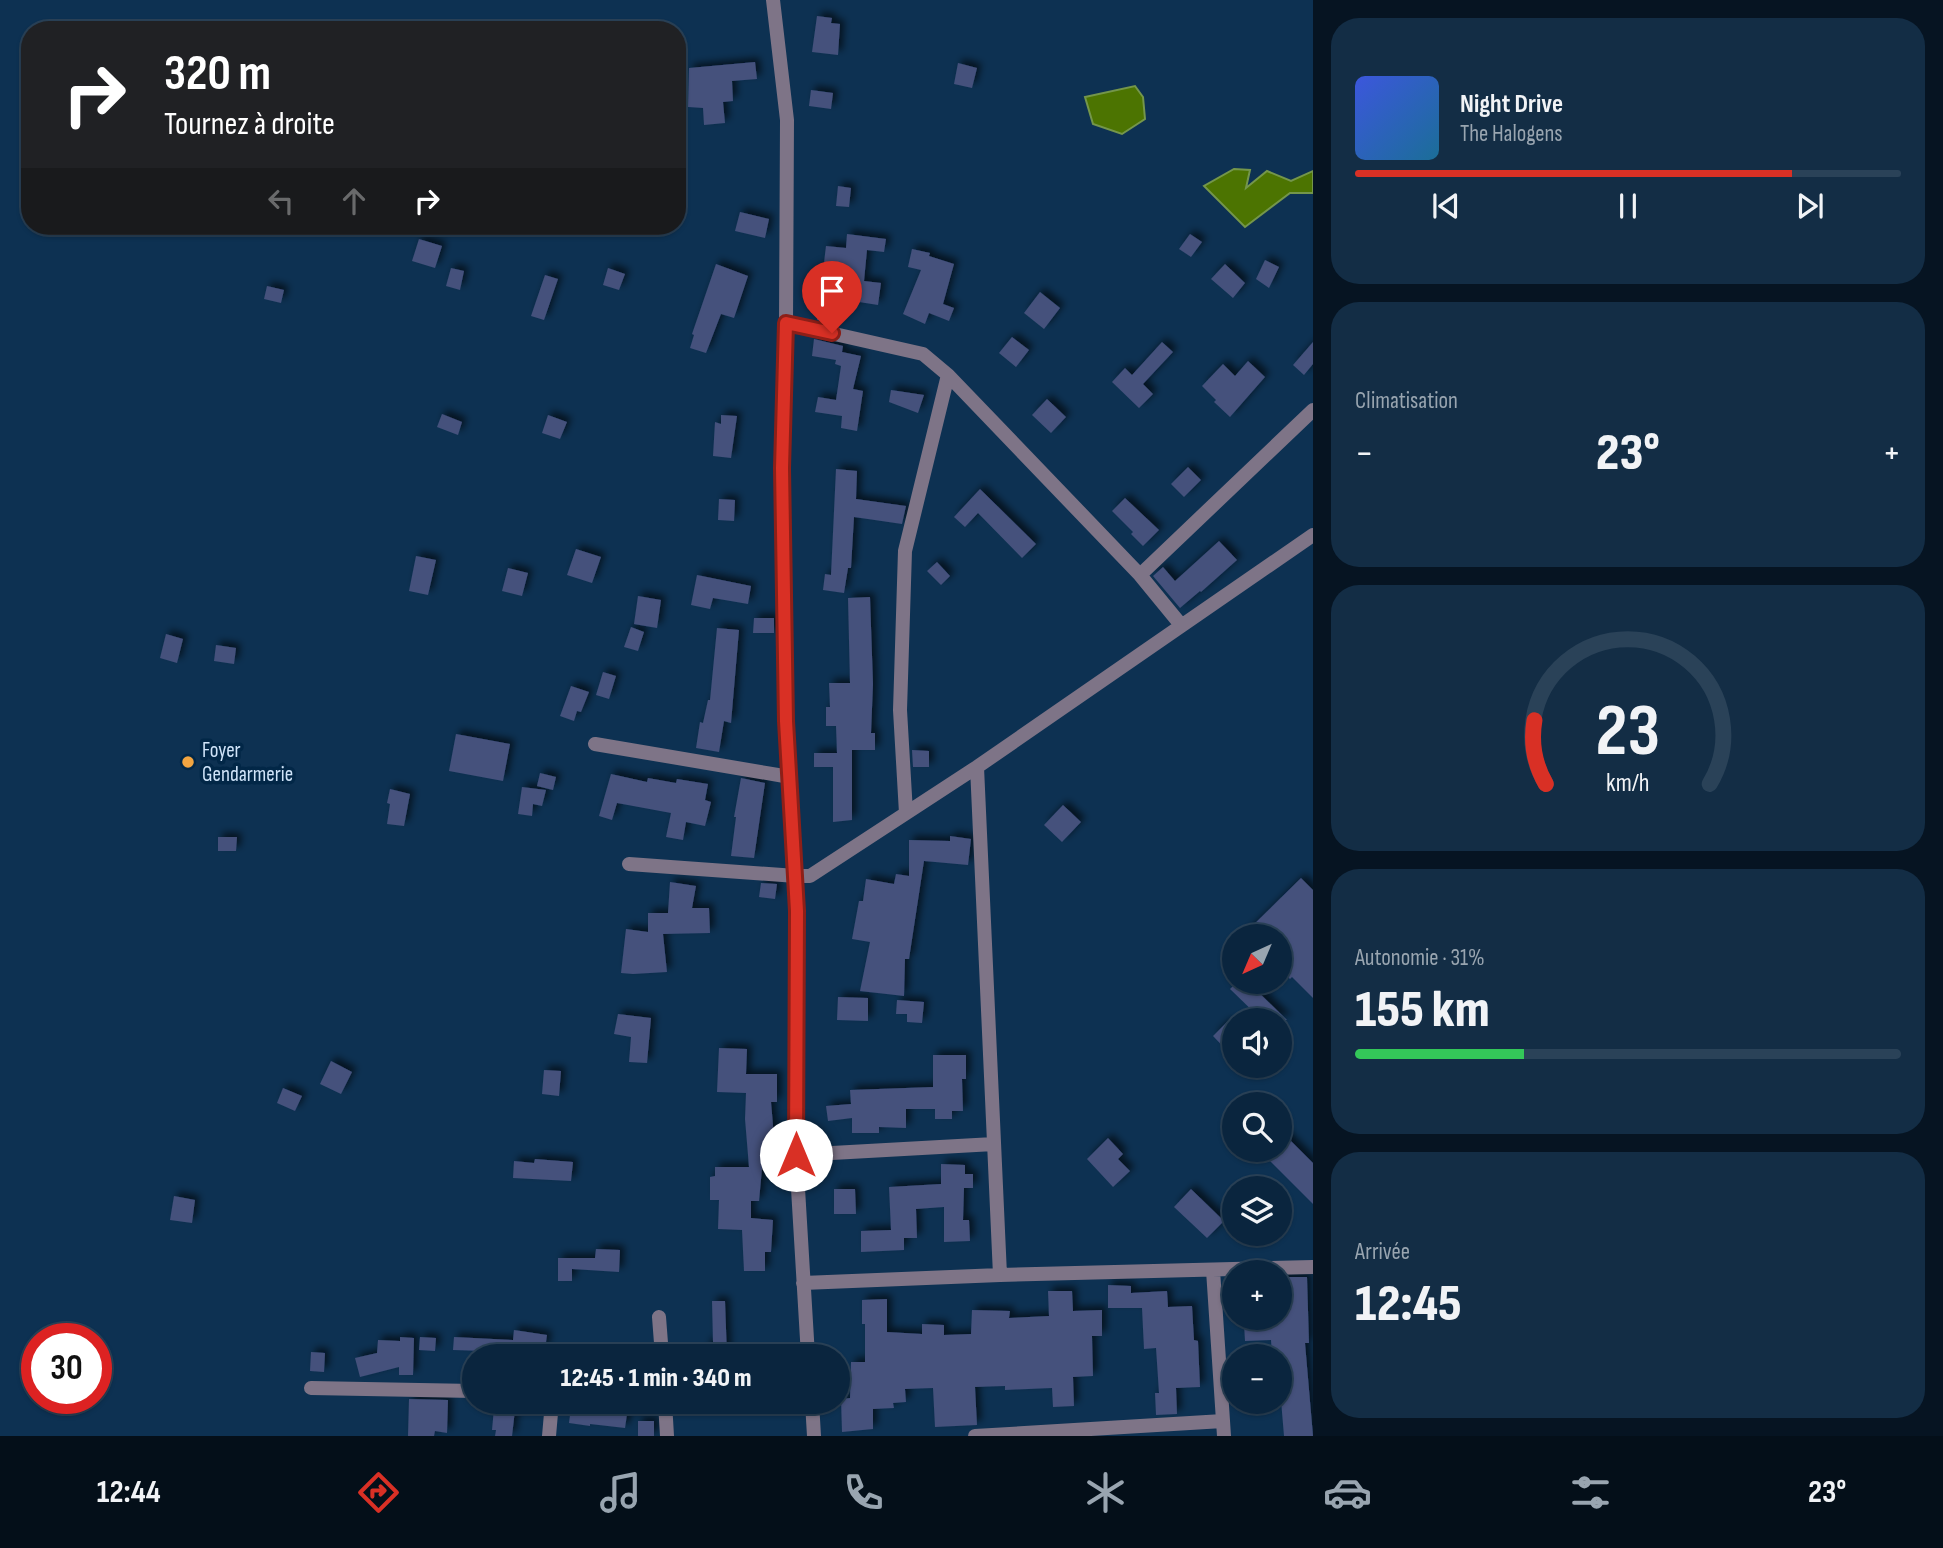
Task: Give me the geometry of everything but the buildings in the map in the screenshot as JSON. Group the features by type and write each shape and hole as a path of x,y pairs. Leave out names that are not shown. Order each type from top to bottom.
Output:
{"street":[{"path":"773,0 787,120 782,468 786,721 796,876 796,1155 807,1344"},
{"path":"786,323 923,354 947,375 1140,575 1181,625"},
{"path":"906,814 900,710 905,551 947,375"},
{"path":"1140,575 1313,410"},
{"path":"629,864 810,876 977,767 1313,535"},
{"path":"595,744 790,777"},
{"path":"977,767 1000,1275"},
{"path":"796,1155 994,1144"},
{"path":"803,1283 1313,1267"},
{"path":"976,1436 1224,1429 1213,1269"},
{"path":"659,1318 661,1344"},
{"path":"310,1388 462,1391"},
{"path":"549,1436 551,1414"},
{"path":"666,1414 667,1436"},
{"path":"813,1414 814,1436"}],"shaded area":[{"path":"1135,86 1143,97 1145,119 1122,134 1093,124 1085,97"},
{"path":"1234,169 1250,170 1246,188 1267,171 1291,181 1313,171 1313,193 1290,193 1245,227 1204,186"}],"place":[{"name":"Foyer Gendarmerie","path":"188,762"}],"route":[{"path":"796,1155 797,911 786,721 782,468 786,323 832,333"}]}
